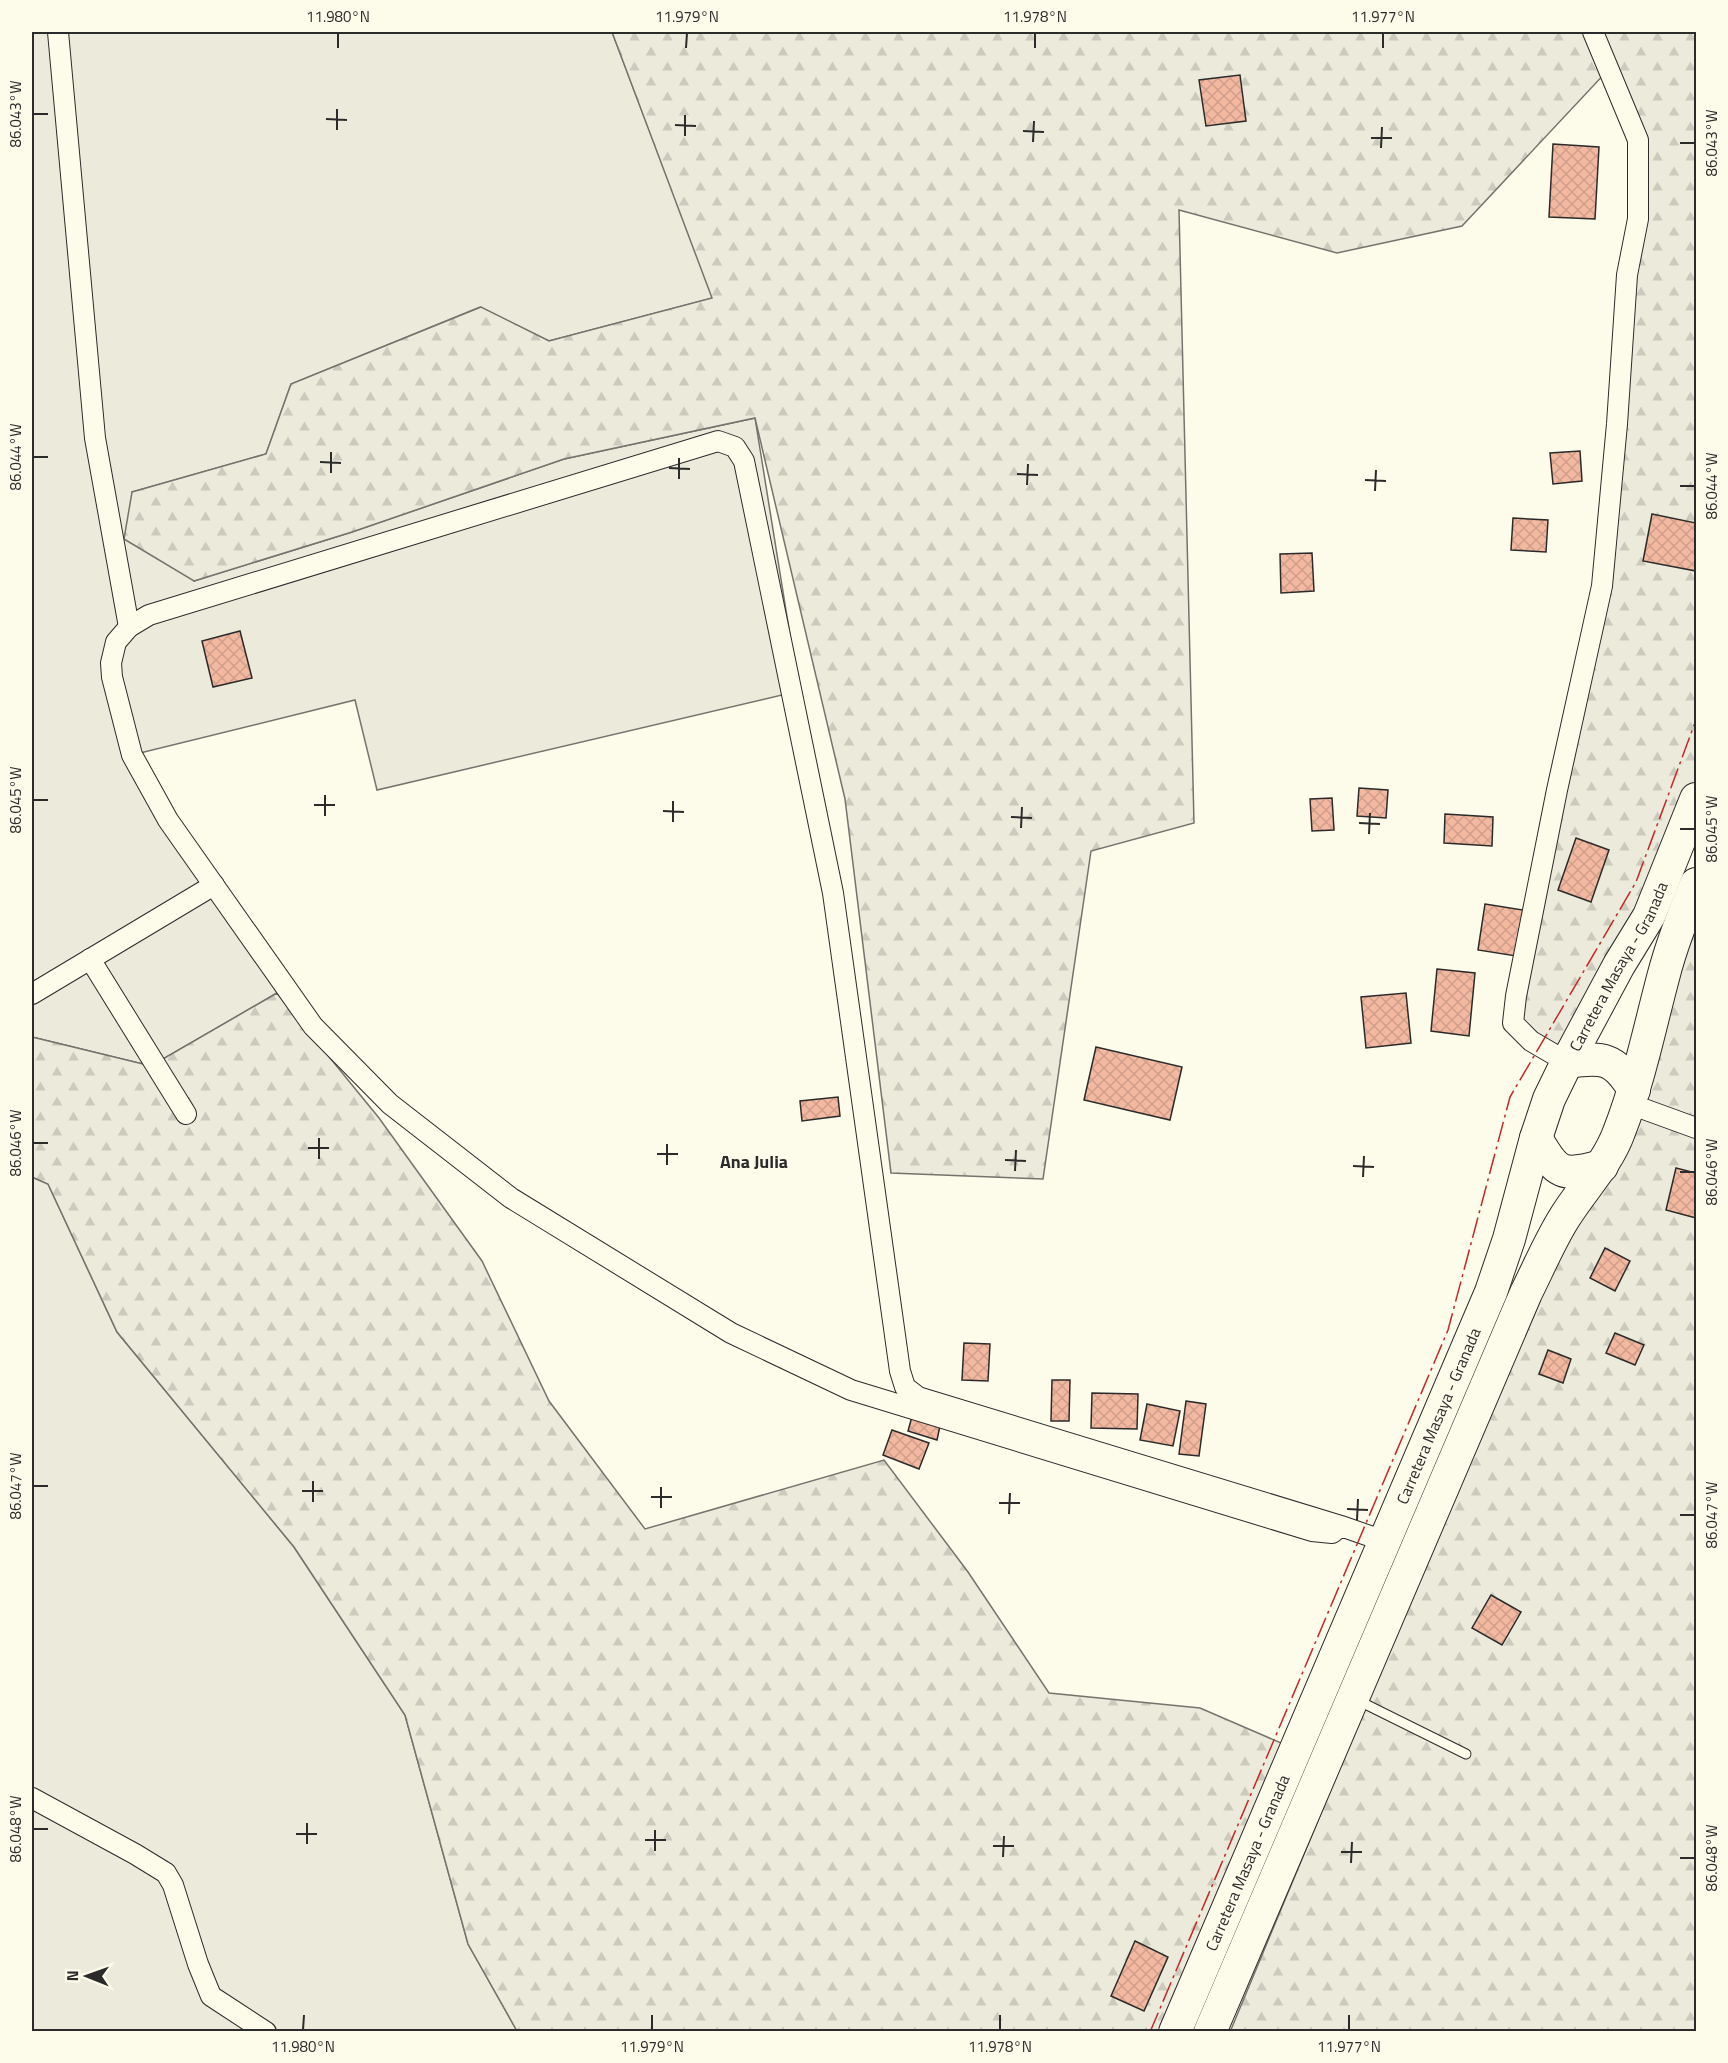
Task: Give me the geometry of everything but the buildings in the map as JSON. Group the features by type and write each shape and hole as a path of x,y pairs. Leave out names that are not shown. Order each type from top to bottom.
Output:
{"highway":[{"name":"Carretera Masaya - Granada","path":"1175,2031 1491,1292 1509,1239 1536,1138 1550,1099 1567,1062 1619,965 1649,916 1696,799"},
{"name":"Carretera Masaya - Granada","path":"1210,2031 1526,1293 1562,1221 1602,1166 1618,1135 1632,1097 1667,962 1696,884"},
{"path":"1567,1062 1592,1058 1610,1062 1624,1074 1632,1097"},
{"path":"1536,1138 1548,1160 1558,1170 1577,1173 1602,1166"}],"street":[{"path":"58,32 95,438 129,627"},
{"path":"1567,1062 1531,1041 1513,1023 1516,996 1557,790 1602,586 1617,424 1627,275 1638,219 1638,140 1593,32"},
{"path":"1341,1526 1332,1533 1312,1531 851,1390 731,1333 511,1197 390,1104 313,1026 168,820 132,755 112,677 111,663 116,642 129,627 149,615 702,445 717,441 735,447 744,461 833,893 900,1371 905,1387 918,1397 1341,1526 1384,1541"},
{"path":"32,994 214,885"},
{"path":"90,959 186,1114"},
{"path":"1632,1097 1696,1128"},
{"path":"32,1798 166,1873 173,1885 198,1965 211,1996 266,2031"}],"lane":[{"path":"1352,1698 1466,1754"}],"green space":[{"path":"32,32 612,32 713,298 549,341 480,307 291,384 266,454 132,492 194,581 352,532 564,459 755,418 799,691 377,790 355,700 140,753 262,961 277,993 151,1066 32,1037"},
{"path":"612,32 1696,32 1696,799 1567,1062 1513,1023 1602,586 1638,140 1608,70 1462,226 1337,253 1179,210 1194,823 1091,851 1043,1179 891,1173 845,799 755,418 564,459 352,532 194,581 124,539 132,492 266,454 291,384 481,307 549,341 712,298"},
{"path":"1696,884 1696,2031 1230,2032 1543,1280 1630,1104"},
{"path":"277,993 379,1118 482,1261 549,1401 645,1529 884,1460 968,1572 1049,1693 1200,1708 1295,1749 1175,2031 517,2031 468,1944 405,1715 294,1547 117,1332 48,1184 32,1177 32,1037 151,1066"},
{"path":"32,1177 48,1184 117,1332 294,1547 405,1715 468,1944 517,2031 32,2031"}],"power":[{"path":"1150,2032 1448,1330 1510,1097 1636,882 1696,720"}],"district":[{"name":"Ana Julia","path":"754,1161"}]}
